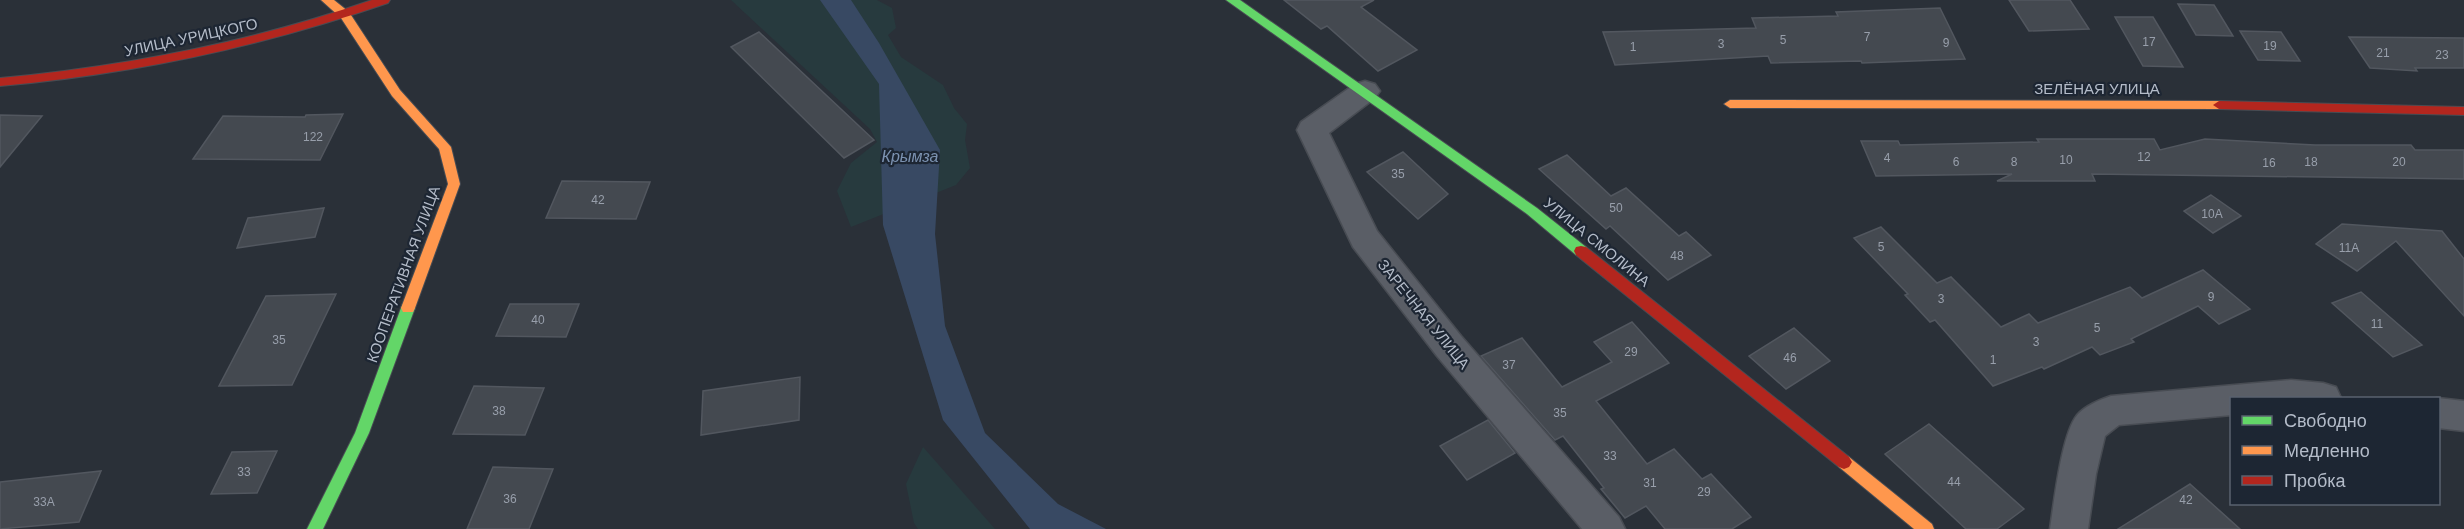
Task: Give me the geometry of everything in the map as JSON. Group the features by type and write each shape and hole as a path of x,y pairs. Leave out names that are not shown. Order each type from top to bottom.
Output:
{"street":[{"name":"КООПЕРАТИВНАЯ УЛИЦА","path":"315,529 362,433 454,184 445,147 396,93 345,15 327,0"},
{"name":"УЛИЦА УРИЦКОГО","path":"0,82 67,78 262,40 345,15 384,0"},
{"name":"УЛИЦА СМОЛИНА","path":"1232,0 1532,211 1926,529"},
{"name":"ЗАРЕЧНАЯ УЛИЦА","path":"1365,92 1312,130 1364,238 1449,346 1606,529"},
{"name":"ЗЕЛЁНАЯ УЛИЦА","path":"1730,104 2224,105 2464,111"},
{"path":"2264,397 2291,394 2310,397"},
{"path":"2069,529 2077,474 2089,427 2111,411 2230,400"},
{"path":"2440,413 2464,416"}],"green space":[{"path":"731,0 877,0 892,8 896,28 888,35 901,57 943,85 954,108 967,124 965,140 970,168 956,185 851,227 837,191 851,163 877,142 870,129"},
{"path":"923,447 995,529 918,529 914,523 906,484"}],"water":[{"name":"Крымза","path":"820,0 851,0 879,43 940,150 935,234 945,326 985,433 1058,504 1106,529 1030,529 943,420 883,225 879,84"}],"building":[{"path":"1284,0 1374,0 1361,7 1417,50 1378,71 1327,26 1321,29"},
{"path":"2009,0 2070,0 2089,29 2029,31"},
{"path":"2178,4 2214,5 2233,36 2196,35"},
{"path":"1940,8 1965,59 1862,63 1861,61 1771,63 1768,56 1615,65 1603,32 1756,28 1752,18 1838,16 1836,12"},
{"path":"2115,17 2153,17 2183,67 2143,66"},
{"path":"2240,31 2281,32 2300,61 2258,60"},
{"path":"759,32 874,140 844,158 731,47"},
{"path":"2349,37 2464,38 2464,68 2415,68 2417,71 2370,68"},
{"path":"343,114 320,160 193,159 223,116 305,117 306,115"},
{"path":"0,115 42,116 0,167"},
{"path":"2037,139 2154,139 2160,150 2205,139 2315,145 2411,145 2415,150 2464,150 2464,179 2092,174 2095,181 1997,181 2012,174 1876,176 1861,141 1898,141 1900,145 2039,142"},
{"path":"1403,152 1448,194 1418,219 1367,172"},
{"path":"1567,155 1611,196 1626,188 1679,236 1686,232 1711,255 1668,280 1610,226 1606,229 1539,169"},
{"path":"562,181 650,182 636,219 546,218"},
{"path":"2211,195 2241,216 2213,233 2184,211"},
{"path":"324,208 315,237 237,248 248,218"},
{"path":"2342,224 2442,231 2464,259 2464,316 2396,241 2357,271 2316,244"},
{"path":"1881,227 1937,283 1951,277 2001,327 2029,314 2038,323 2130,287 2142,298 2203,270 2250,309 2219,324 2198,306 2131,339 2134,342 2100,355 2092,347 2044,369 2042,367 1993,386 1935,320 1930,322 1905,295 1908,294 1854,238"},
{"path":"2361,292 2422,345 2393,357 2332,303"},
{"path":"336,294 292,385 219,386 266,296"},
{"path":"510,304 579,304 566,337 496,336"},
{"path":"1632,322 1669,363 1596,401 1647,464 1674,449 1702,479 1711,474 1751,517 1732,529 1665,529 1646,506 1625,518 1563,436 1555,440 1481,356 1522,338 1562,387 1612,362 1594,342"},
{"path":"1794,328 1830,361 1786,389 1749,356"},
{"path":"800,377 799,420 701,435 703,391"},
{"path":"474,386 544,388 525,435 453,434"},
{"path":"1488,420 1515,453 1467,480 1440,446"},
{"path":"1929,424 2024,509 1997,529 1966,529 1885,454"},
{"path":"277,451 257,493 211,494 232,452"},
{"path":"493,467 553,469 529,529 467,529"},
{"path":"101,471 79,522 0,529 0,482"},
{"path":"2190,484 2240,529 2118,529"}],"traffic: fast":[{"path":"1232,0 1532,211 1581,251"},
{"path":"315,529 362,433 408,308"}],"traffic: slow":[{"path":"327,0 345,15 396,93 445,147 454,184 408,308"},
{"path":"1730,104 2219,105"},
{"path":"1844,462 1926,529"}],"traffic: jam":[{"path":"0,82 147,64 243,44 384,0"},
{"path":"2219,105 2464,111"},
{"path":"1581,251 1844,462"}]}
